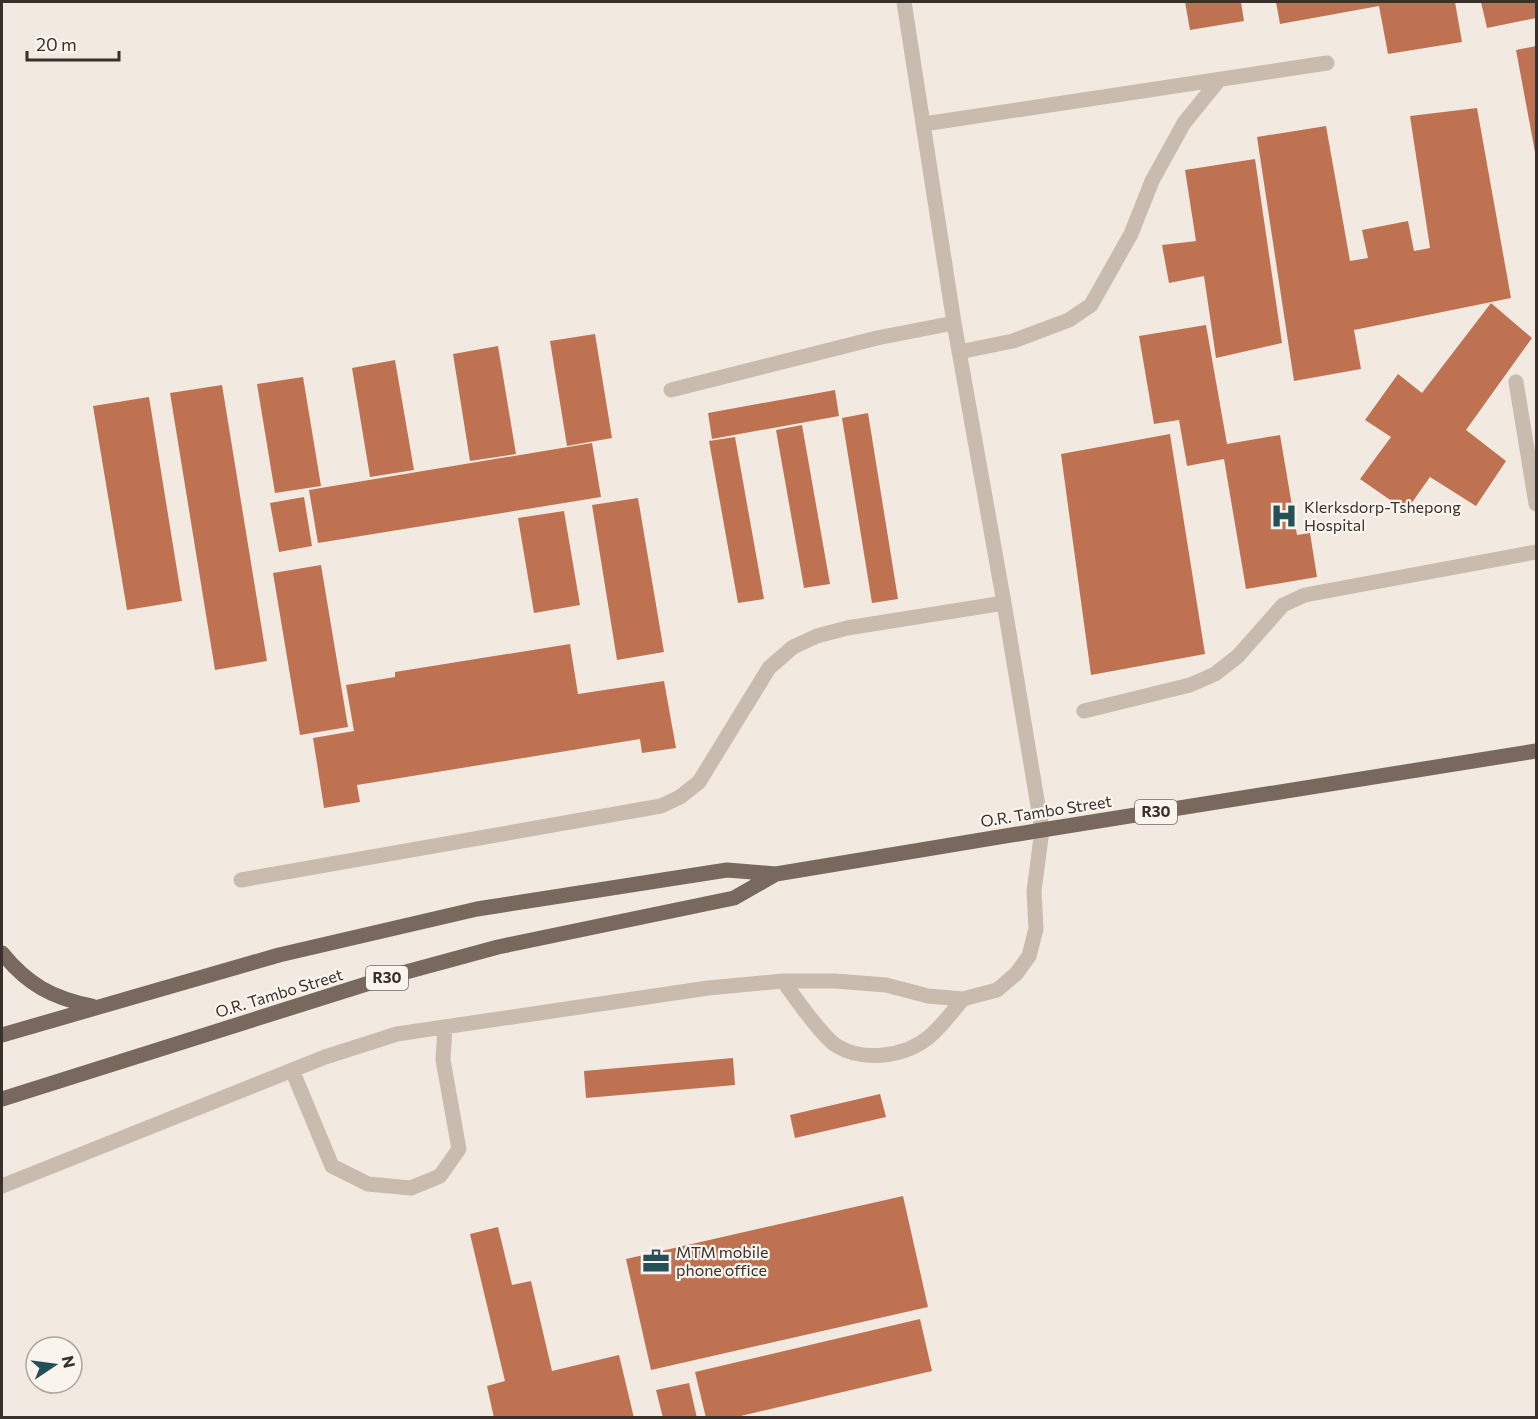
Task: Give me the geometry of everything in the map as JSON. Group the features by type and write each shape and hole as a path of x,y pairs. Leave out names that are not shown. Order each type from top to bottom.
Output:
{"main road":[{"name":"O.R. Tambo Street","path":"2,1035 279,955 477,909 727,870 776,874 1536,751"},
{"name":"O.R. Tambo Street","path":"2,1099 395,975 486,950 734,898 776,874"},
{"path":"2,953 12,966 47,992 68,1001 95,1007"}],"street":[{"path":"2,1186 325,1057 397,1034 708,988 783,981 835,981 886,985 928,996 963,999 997,990 1016,974 1029,956 1035,929 1034,891 1042,830 954,323 904,2"},
{"path":"924,124 1327,63"},
{"path":"959,352 1013,341 1069,320 1091,305 1131,234 1152,182 1184,123 1219,80"},
{"path":"671,390 877,338 954,323"},
{"path":"1516,382 1536,504"},
{"path":"1084,711 1190,685 1215,674 1238,656 1283,605 1305,595 1536,552"},
{"path":"241,880 661,806 680,797 699,782 769,668 793,647 817,636 847,628 1004,603"},
{"path":"783,981 808,1015 835,1045 856,1055 874,1056 908,1049 927,1038 963,999"},
{"path":"292,1070 332,1166 368,1184 411,1188 440,1176 459,1149 443,1060 445,1027"}],"building":[{"path":"1185,2 1241,2 1244,21 1190,30"},
{"path":"1276,2 1455,2 1462,42 1388,54 1379,6 1280,24"},
{"path":"1481,2 1536,2 1536,18 1487,28"},
{"path":"1536,46 1536,152 1535,152 1516,50"},
{"path":"1477,108 1511,298 1354,330 1361,369 1294,381 1257,137 1326,126 1350,261 1368,258 1362,230 1408,221 1414,251 1430,248 1410,116"},
{"path":"1255,159 1282,343 1216,358 1204,276 1169,283 1162,245 1196,241 1185,170"},
{"path":"1491,303 1532,338 1466,430 1506,461 1476,506 1430,477 1406,511 1360,479 1391,437 1365,420 1398,374 1422,393"},
{"path":"1206,325 1227,444 1280,435 1297,535 1310,533 1317,577 1246,589 1224,459 1187,466 1179,420 1154,424 1139,336"},
{"path":"595,334 612,438 567,446 550,341"},
{"path":"498,346 516,454 470,461 453,354"},
{"path":"395,360 414,470 370,477 352,368"},
{"path":"303,377 321,486 275,493 257,384"},
{"path":"222,385 267,661 215,670 170,393"},
{"path":"835,390 839,416 712,439 708,413"},
{"path":"149,397 182,601 127,610 93,406"},
{"path":"868,413 898,599 872,603 842,418"},
{"path":"802,425 830,584 804,588 776,430"},
{"path":"1170,434 1205,654 1091,675 1061,454"},
{"path":"735,437 764,599 738,603 709,441"},
{"path":"592,443 601,497 318,543 309,490"},
{"path":"304,497 312,546 279,552 270,503"},
{"path":"638,498 664,652 617,660 592,505"},
{"path":"564,511 580,605 534,613 518,518"},
{"path":"321,565 348,727 300,735 273,573"},
{"path":"570,644 578,694 664,681 676,748 642,753 640,739 357,785 360,802 324,808 313,738 354,731 346,685 395,677 395,672"},
{"path":"733,1058 735,1085 586,1098 584,1071"},
{"path":"880,1094 886,1117 795,1138 790,1115"},
{"path":"903,1196 928,1307 651,1370 626,1259"},
{"path":"498,1227 512,1285 531,1281 552,1371 619,1355 634,1418 494,1418 487,1386 505,1381 470,1234"},
{"path":"920,1319 932,1371 732,1418 706,1418 695,1372"},
{"path":"689,1383 697,1418 663,1418 656,1390"}],"place":[{"name":"Klerksdorp-Tshepong Hospital","path":"1284,516"},
{"name":"MTM mobile phone office","path":"656,1261"}]}
